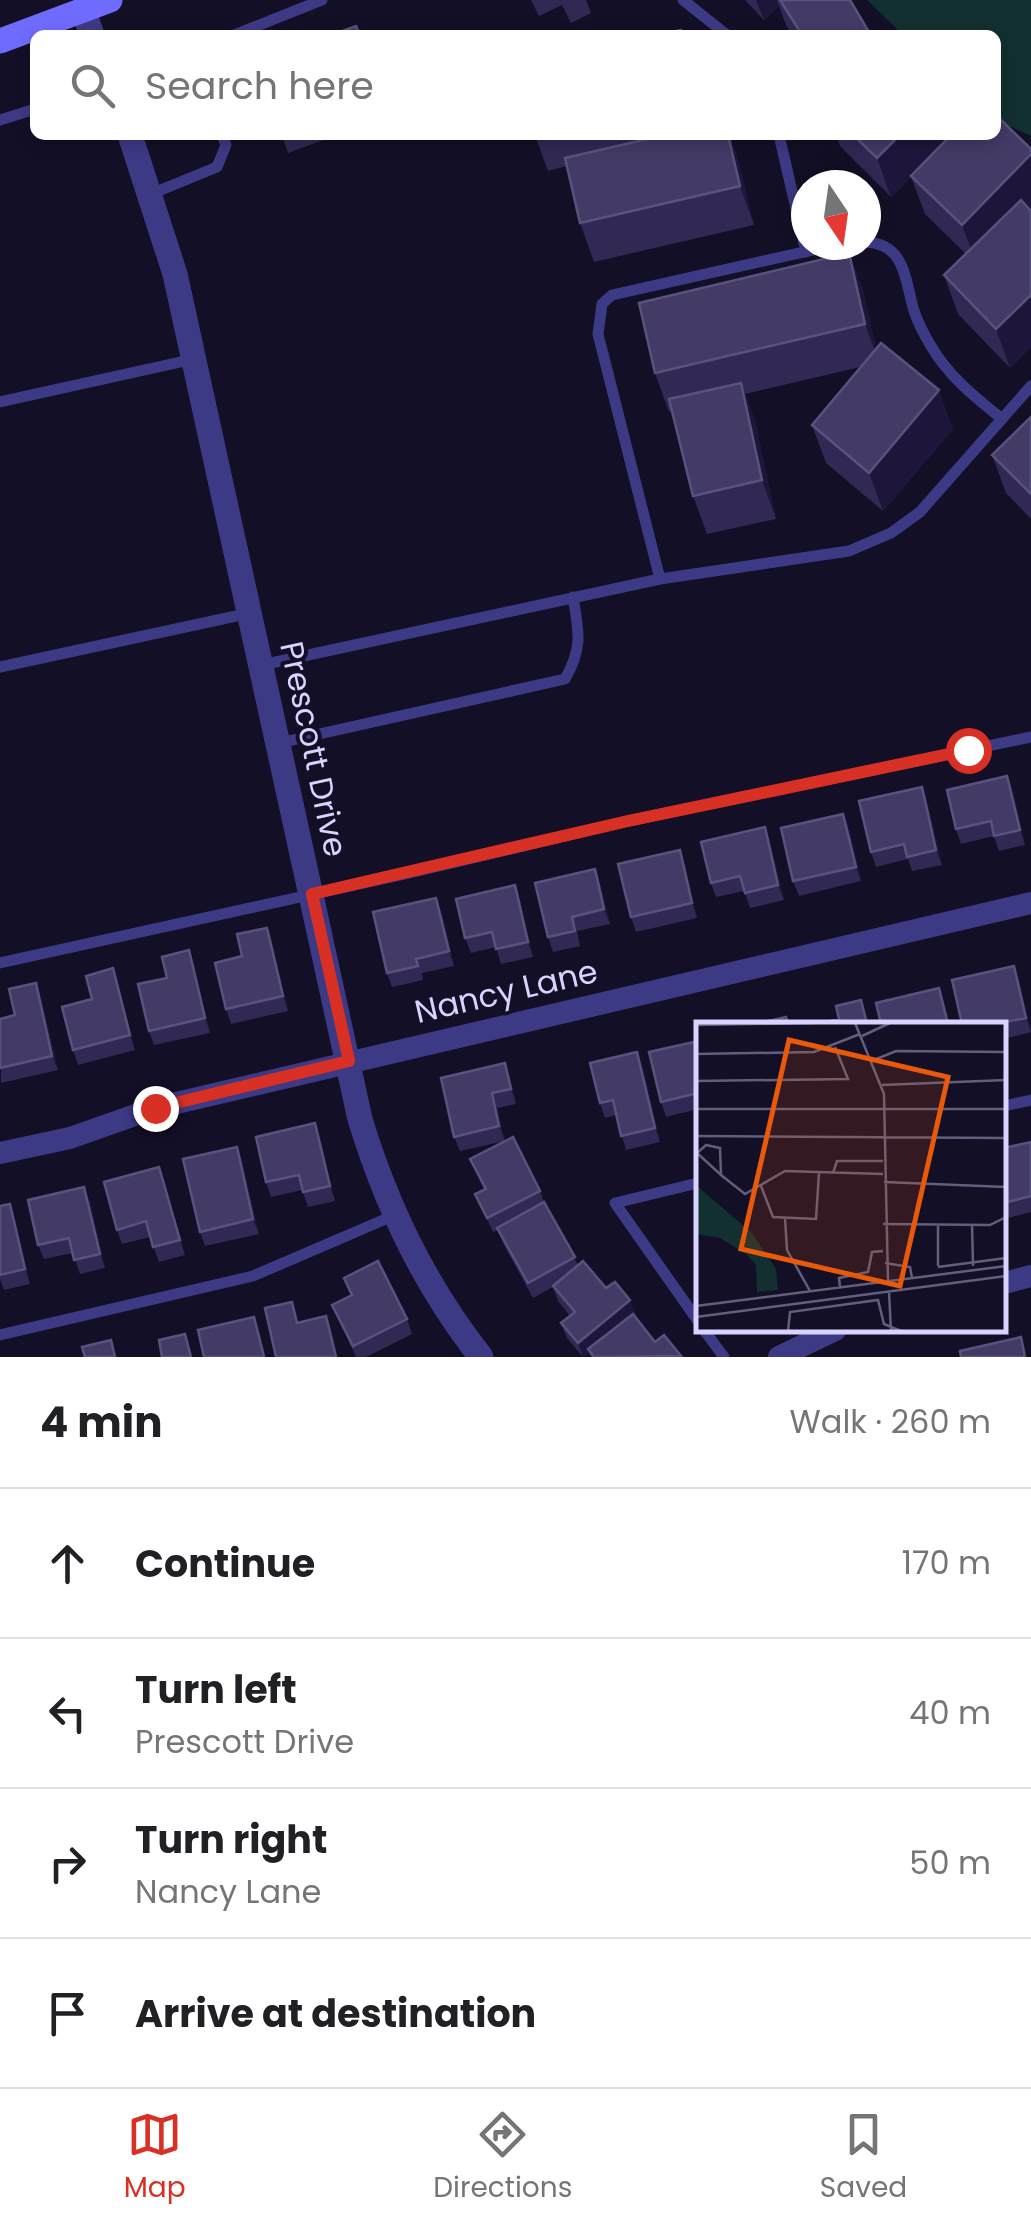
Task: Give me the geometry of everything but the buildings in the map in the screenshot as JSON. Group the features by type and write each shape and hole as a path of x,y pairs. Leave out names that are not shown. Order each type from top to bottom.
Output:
{"main road":[{"path":"0,41 81,5 110,0"}],"street":[{"path":"81,5 90,30"},
{"name":"Prescott Drive","path":"132,140 175,274 372,1159 428,1281 480,1357"},
{"name":"Nancy Lane","path":"0,1154 70,1138 155,1108 1031,903"},
{"path":"1006,1282 1031,1276"},
{"path":"780,1357 831,1332"}],"lane":[{"path":"247,30 322,0"},
{"path":"683,0 721,30"},
{"path":"0,120 30,110"},
{"path":"149,195 218,166 226,145 224,140"},
{"path":"780,140 791,187"},
{"path":"881,246 890,248 900,261 915,313 930,346 950,374 1002,418"},
{"path":"660,578 598,334 602,304 612,295 791,255"},
{"path":"0,402 194,358"},
{"path":"262,665 660,578 849,551 906,524 920,512 1031,386"},
{"path":"279,743 565,679 577,658 573,598"},
{"path":"0,667 250,614"},
{"path":"0,963 628,821 1031,737"},
{"path":"1006,1106 1031,1100"},
{"path":"696,1183 615,1203 696,1318"},
{"path":"0,1335 253,1276 395,1215"},
{"path":"705,1332 724,1357"}],"green space":[{"path":"867,0 1031,0 1031,136 1001,122 1001,30 898,30"}],"route":[{"path":"155,1108 349,1061 312,894 628,821 968,750"}]}
